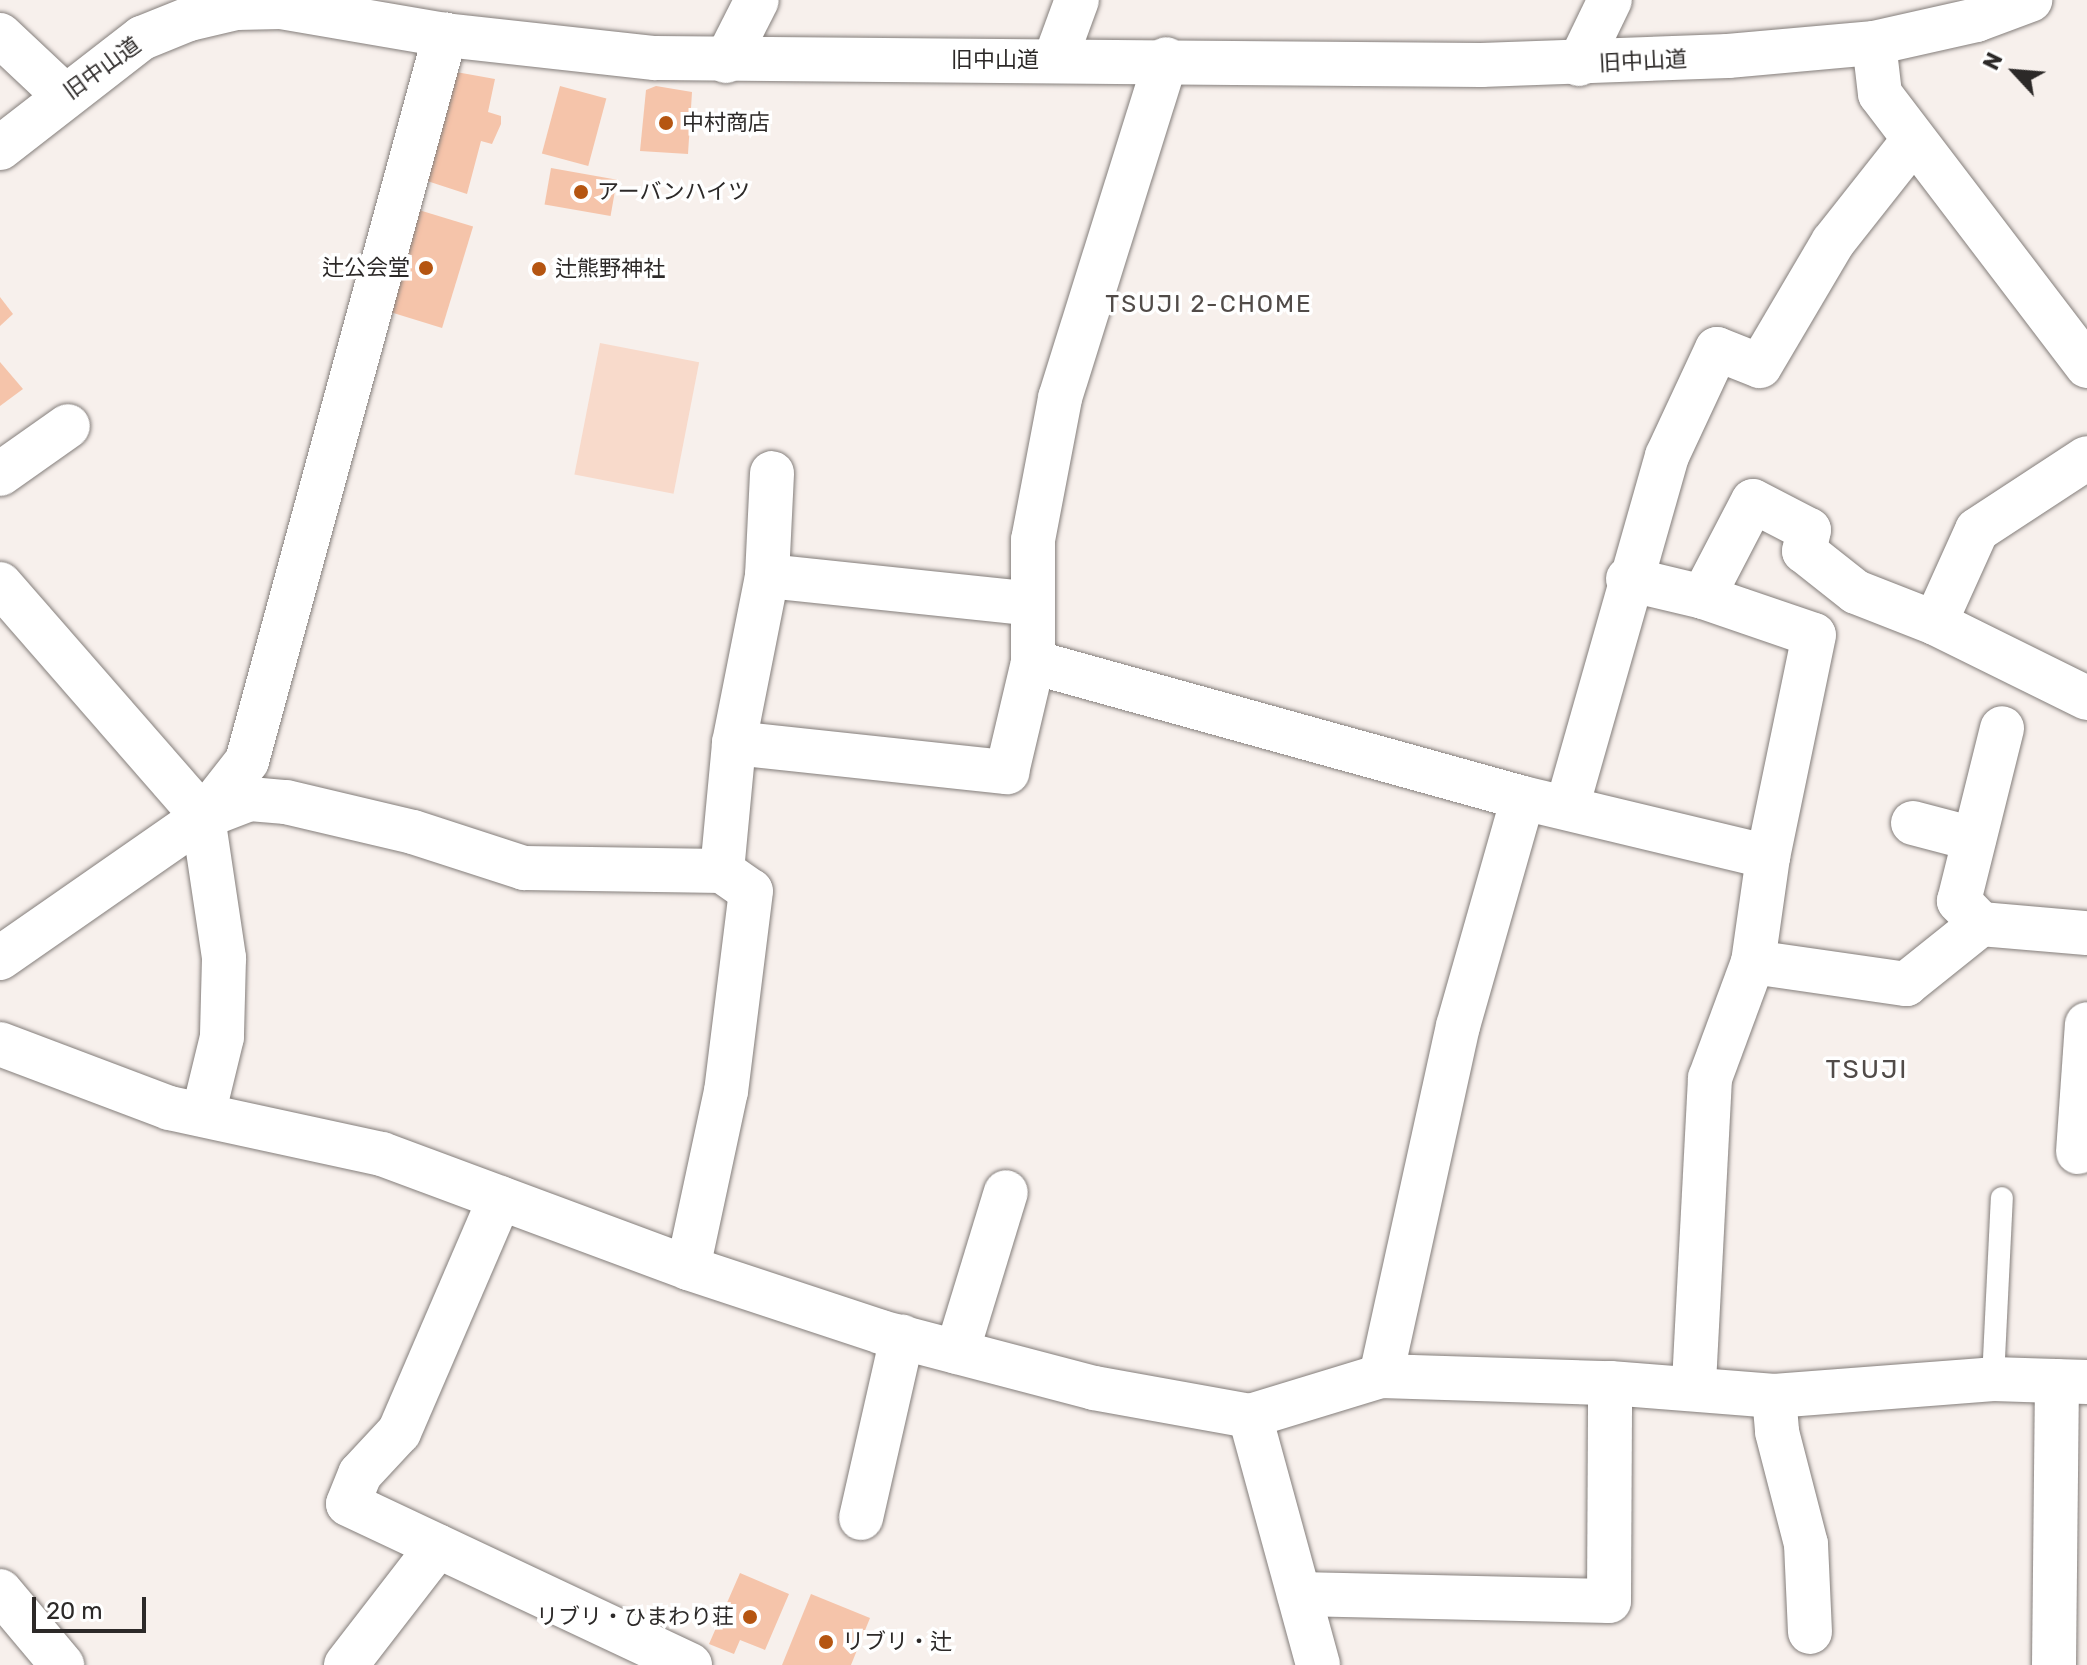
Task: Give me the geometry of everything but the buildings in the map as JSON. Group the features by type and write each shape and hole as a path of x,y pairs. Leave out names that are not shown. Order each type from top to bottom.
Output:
{"street":[{"path":"726,61 757,0"},
{"path":"1055,60 1077,0"},
{"path":"1579,64 1610,0"},
{"name":"旧中山道","path":"0,148 64,95 142,38 189,19 236,8 281,7 445,35 574,51 726,61 1166,59 1579,64 1874,43 1976,20 2030,0"},
{"path":"0,35 64,95"},
{"path":"203,817 247,761 445,35"},
{"path":"1874,43 1880,94 1912,142 2087,366"},
{"path":"734,743 1007,772 1033,662 1033,540 1060,398 1166,59"},
{"path":"1567,807 1628,579 1667,456 1717,349 1760,366 1833,242 1912,142"},
{"path":"0,474 68,426"},
{"path":"1935,623 1977,530 2087,458"},
{"path":"722,871 734,743 767,576 772,473"},
{"path":"1703,597 1753,501 1809,530 1804,551 1856,592 1935,623 2087,698"},
{"path":"767,576 1033,604"},
{"path":"1628,579 1703,597 1814,635 1768,857 1753,962 1710,1078 1694,1388"},
{"path":"0,584 203,817 224,958 222,1037 203,1115"},
{"path":"1033,662 1523,798 1768,857"},
{"path":"2002,728 1959,901 1981,924 2087,933"},
{"path":"1381,1376 1458,1026 1523,798"},
{"path":"0,958 203,817 250,799 286,802 413,832 524,868 722,871 751,891 726,1091 688,1268"},
{"path":"1913,823 1974,839"},
{"path":"1753,962 1906,984 1981,924"},
{"path":"2078,1152 2087,1024"},
{"path":"0,1044 169,1108 382,1154 688,1268 902,1337 1094,1388 1250,1416 1381,1376 1610,1383 1774,1396 1993,1379 2072,1382 2054,1665"},
{"path":"957,1352 1006,1192"},
{"path":"500,1198 399,1432 360,1474 348,1504 690,1665"},
{"path":"861,1518 902,1337"},
{"path":"1299,1594 1609,1601 1610,1383"},
{"path":"1774,1396 1777,1432 1806,1544 1810,1632"},
{"path":"1250,1416 1318,1665"},
{"path":"346,1665 438,1546"},
{"path":"0,1591 62,1665"}],"lane":[{"path":"1993,1379 2002,1198"}],"shaded area":[{"path":"600,343 699,362 674,494 574,475"}],"place":[{"name":"中村商店","path":"666,123"},
{"name":"アーバンハイツ","path":"581,192"},
{"name":"辻公会堂","path":"426,268"},
{"name":"辻熊野神社","path":"539,269"},
{"name":"リブリ・ひまわり荘","path":"750,1617"},
{"name":"リブリ・辻","path":"826,1642"}],"district":[{"name":"TSUJI 2-CHOME","path":"1209,305"},
{"name":"TSUJI","path":"1867,1070"}]}
